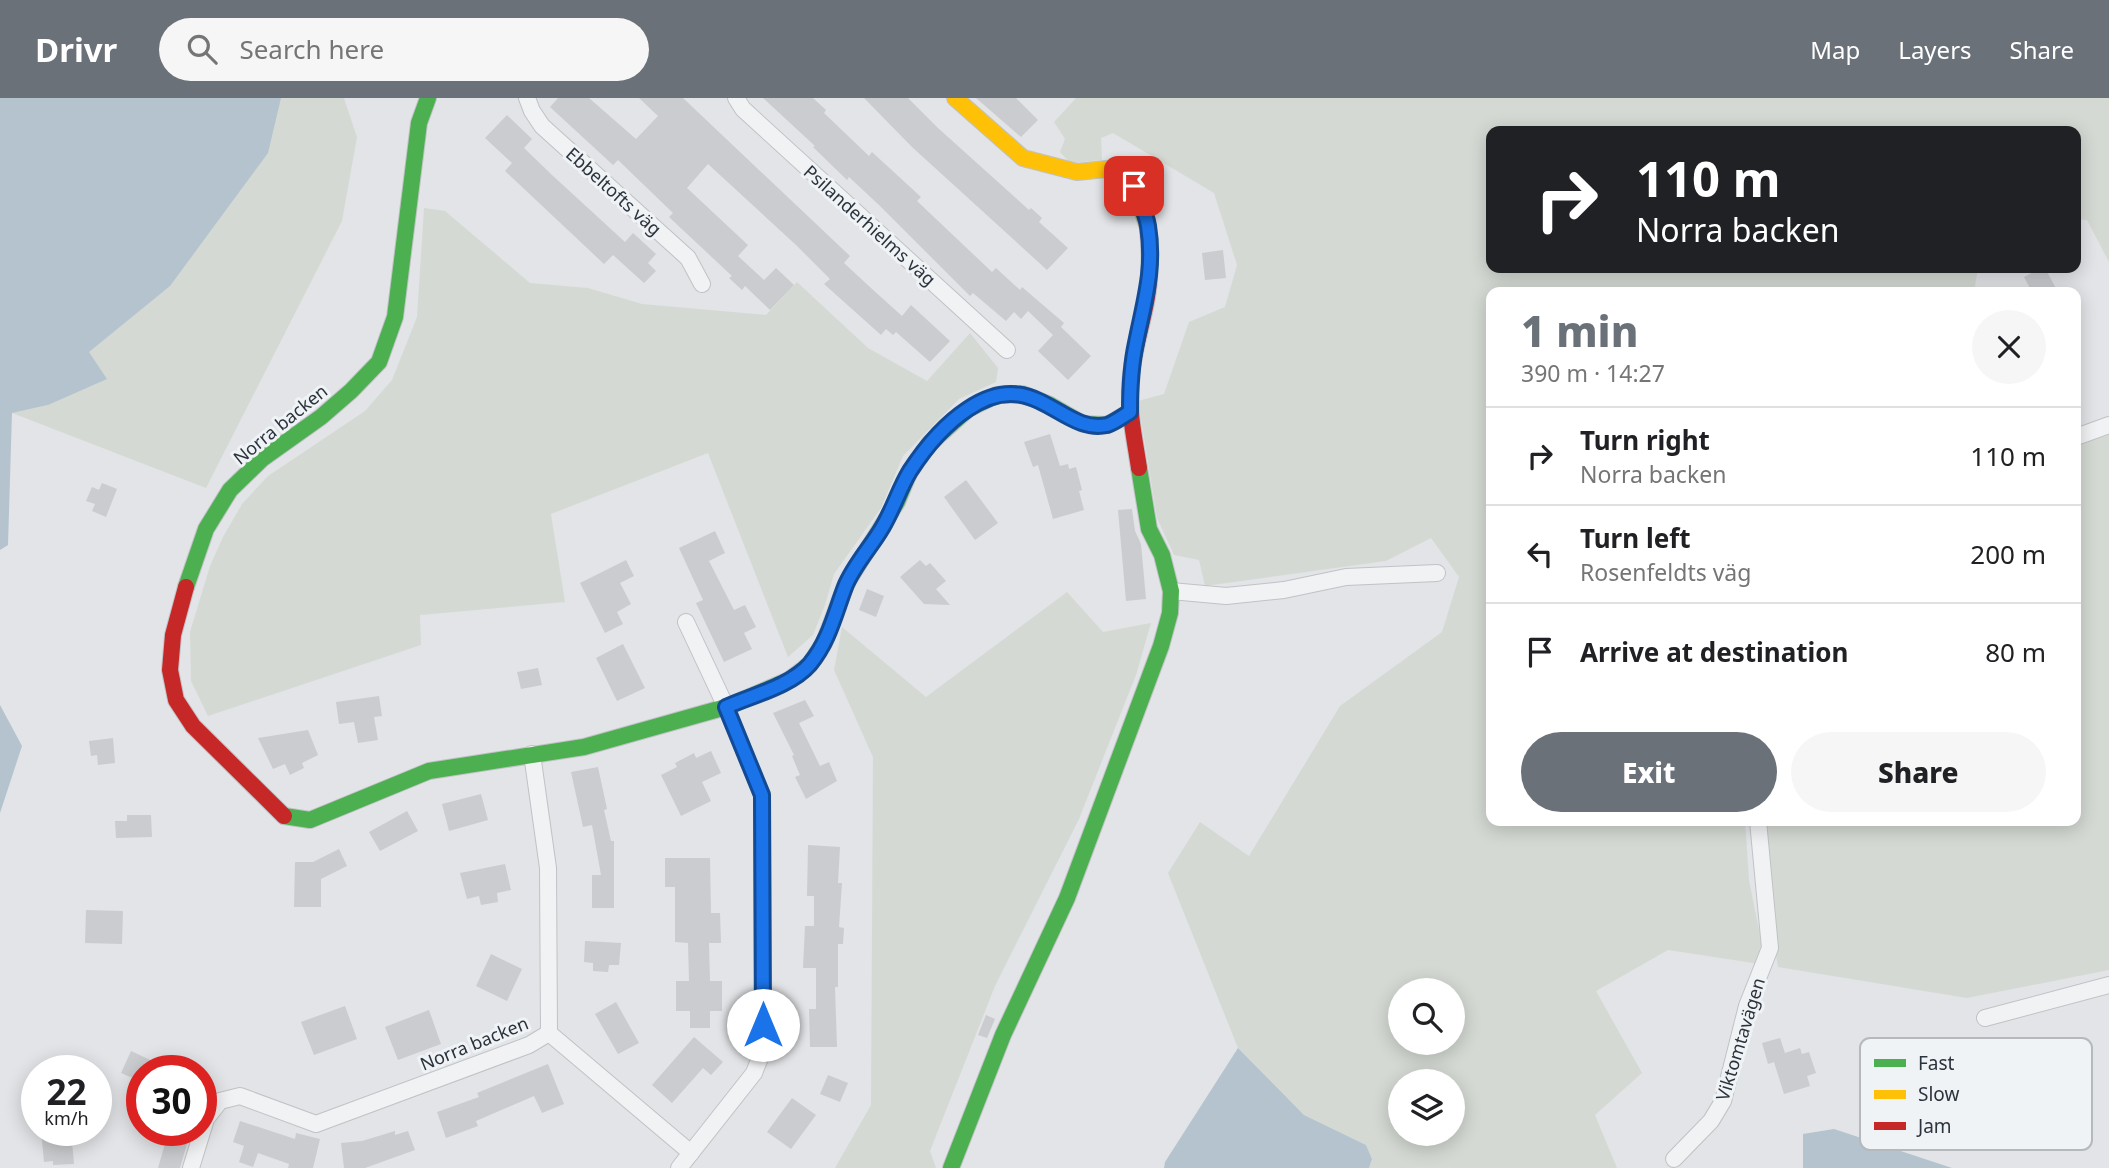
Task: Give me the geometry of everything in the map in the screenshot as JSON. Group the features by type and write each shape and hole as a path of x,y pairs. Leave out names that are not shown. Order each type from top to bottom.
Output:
{"street":[{"name":"Norra backen","path":"428,98 419,123 395,317 379,362 341,400 262,459 230,490 206,529 192,566 173,635 170,670 176,700 193,726 286,818 310,820 429,771 584,747 726,707 789,680 809,665 824,643 846,584 886,521 909,473 929,444 968,409 997,396 1022,394 1050,405 1083,424 1107,425 1130,412"},
{"name":"Ebbeltofts väg","path":"527,98 542,126 688,258 702,284"},
{"name":"Psilanderhielms väg","path":"736,98 743,109 1007,350"},
{"path":"951,1168 1003,1035 1067,898 1161,646 1170,612 1171,591 1162,555 1149,528 1130,412 1130,385 1151,263 1148,224 1134,186 1116,168 1077,172 1023,158 955,98"},
{"path":"2081,436 2109,425"},
{"path":"1171,591 1226,596 1284,590 1346,577 1437,573"},
{"path":"679,1168 754,1073 763,1050 762,795 726,707 685,622"},
{"name":"Norra backen","path":"191,1168 206,1119 220,1101 240,1096 316,1124 529,1045 549,1033 548,868 532,754"},
{"name":"Viktomtavägen","path":"1674,1159 1711,1121 1723,1101 1747,1006 1770,948 1758,826"},
{"path":"1985,1018 2109,985"},
{"path":"549,1033 691,1153"}],"shaded area":[{"path":"0,98 281,98 268,153 170,286 89,352 107,379 48,405 12,413 8,545 0,550"},
{"path":"225,98 344,98 357,137 342,221 206,488 12,413 48,405 88,352"},
{"path":"1076,98 2109,98 2109,262 2087,220 2081,219 2081,126 1486,126 1486,273 1977,273 1975,287 1486,287 1486,826 1745,826 1749,880 1766,965 1668,950 1596,991 1642,1073 1595,1115 1617,1168 1369,1168 1372,1159 1366,1145 1304,1115 1238,1048 1168,873 1200,822 1249,856 1340,706 1442,632 1459,577 1431,538 1386,561 1205,586 1199,560 1174,555 1157,518 1138,401 1164,394 1189,322 1225,307 1237,265 1214,193 1113,133 1101,138 1102,160 1070,163 1060,152 1065,139 1054,122"},
{"path":"424,208 445,211 530,283 588,288 642,304 766,315 797,282 868,348 927,381 970,333 998,368 996,382 959,399 903,456 881,508 834,574 813,635 788,657 708,453 551,514 565,602 420,615 421,645 208,716 191,681 190,632 210,566 242,504 268,476 365,411 392,380 417,317"},
{"path":"2109,431 2109,970 1967,998 1778,967 1764,886 1763,826 2081,826 2081,443"},
{"path":"1067,592 1103,632 1151,623 1136,675 1079,819 995,986 930,1151 936,1168 835,1168 871,1105 873,757 834,670 842,627 926,697"},
{"path":"0,705 22,746 0,813"},
{"path":"1238,1048 1304,1115 1366,1145 1372,1159 1369,1168 1164,1168 1165,1162"},
{"path":"1834,1129 1860,1138 1860,1150 1898,1150 1952,1168 1803,1168 1803,1134"}],"building":[{"path":"558,98 589,98 636,139 658,116 639,98 683,98 850,256 844,263 871,288 902,316 911,305 950,341 930,362 896,332 893,335 886,329 881,335 824,284 830,279 796,245 708,164 687,188 748,245 738,256 764,280 776,268 794,285 770,310 745,286 742,290 729,278 732,276 669,217 673,213 618,160 613,165 550,107"},
{"path":"763,98 813,98 826,110 824,113 869,156 872,152 921,197 917,201 992,272 996,268 1064,323 1061,327 1091,356 1068,380 1038,351 1053,335 1028,311 1021,319 1014,312 1006,321 973,293 970,296 879,205 849,177 847,180"},
{"path":"864,98 908,98 1029,210 1031,208 1042,218 1039,222 1068,248 1047,270 912,147"},
{"path":"976,98 1016,98 1038,120 1021,137"},
{"path":"507,115 532,139 524,148 552,175 625,242 633,233 656,254 648,263 656,271 644,283 613,255 604,264 505,171 512,163 485,138"},
{"path":"1223,250 1226,278 1205,280 1202,253"},
{"path":"2032,273 2048,273 2055,287 2029,287 2024,277"},
{"path":"1050,434 1060,466 1068,464 1069,469 1076,467 1084,510 1053,519 1038,465 1033,467 1024,442"},
{"path":"966,480 998,523 975,540 944,497"},
{"path":"102,483 117,489 106,517 92,511 95,504 86,501 92,487 99,490"},
{"path":"1132,509 1135,531 1141,544 1146,599 1126,601 1118,510"},
{"path":"715,531 725,553 709,561 734,610 745,605 756,627 744,633 752,649 724,662 696,603 703,600 679,548"},
{"path":"626,560 634,576 620,583 631,604 617,612 623,624 605,633 580,583"},
{"path":"920,560 926,566 930,563 946,581 936,589 950,605 924,604 900,577"},
{"path":"867,589 884,596 876,617 859,610"},
{"path":"623,644 645,688 617,701 596,658"},
{"path":"538,668 542,685 521,689 517,672"},
{"path":"379,696 382,716 374,717 378,740 358,743 354,722 339,724 336,702"},
{"path":"805,700 814,716 799,723 820,766 829,762 837,781 806,799 795,777 800,775 792,756 794,755 773,713"},
{"path":"308,730 318,755 302,763 304,768 290,775 285,764 273,769 258,738"},
{"path":"113,738 115,763 98,765 97,755 91,756 89,741"},
{"path":"711,751 721,773 702,782 711,801 681,816 661,775 677,767 675,763 694,753 696,758"},
{"path":"598,767 607,809 604,810 611,841 614,841 614,908 592,908 592,875 601,875 592,825 583,827 571,772"},
{"path":"481,794 488,820 449,831 442,804"},
{"path":"407,811 418,831 380,851 369,832"},
{"path":"127,815 151,815 152,837 116,838 115,821 127,821"},
{"path":"808,845 840,847 838,883 842,883 839,927 844,928 843,944 838,944 838,987 835,987 837,1047 810,1047 809,1009 816,1009 816,968 803,968 805,926 814,926 814,896 807,896"},
{"path":"339,849 347,866 321,879 321,907 294,907 295,862 313,862"},
{"path":"665,858 710,858 711,913 720,913 721,943 709,943 710,981 722,981 722,1011 710,1011 710,1028 690,1028 690,1011 676,1011 676,981 689,981 688,943 675,942 675,887 665,887"},
{"path":"505,864 511,890 497,893 498,902 481,905 479,896 467,899 460,873"},
{"path":"86,910 123,911 122,944 85,943"},
{"path":"585,941 621,943 619,965 609,965 608,972 593,971 593,963 584,962"},
{"path":"491,954 522,969 507,1001 476,986"},
{"path":"616,1002 639,1043 618,1054 595,1014"},
{"path":"345,1006 357,1039 314,1055 301,1022"},
{"path":"429,1010 441,1044 398,1060 385,1027"},
{"path":"986,1015 995,1019 987,1038 978,1035"},
{"path":"694,1037 723,1062 711,1075 703,1068 672,1103 652,1085"},
{"path":"1780,1038 1785,1053 1800,1048 1802,1054 1809,1052 1816,1073 1807,1076 1810,1086 1784,1094 1774,1062 1768,1064 1762,1043"},
{"path":"126,1062 126,1075 121,1073"},
{"path":"548,1064 564,1104 542,1113 534,1096 476,1121 478,1126 446,1138 437,1112 479,1097 477,1093"},
{"path":"828,1075 848,1083 840,1102 820,1094"},
{"path":"792,1098 816,1115 791,1149 767,1132"},
{"path":"240,1121 295,1139 296,1133 320,1139 313,1168 288,1168 289,1164 258,1153 253,1167 239,1162 244,1146 233,1142"},
{"path":"395,1131 395,1135 408,1131 415,1150 365,1168 344,1168 341,1143 362,1141"},
{"path":"42,1146 72,1146 74,1164 53,1165 53,1161 44,1162"},
{"path":"164,1146 186,1146 180,1168 158,1168"}],"traffic: fast":[{"path":"186,587 206,529 230,490 262,459 321,417 379,362 395,317 419,123 428,98"},
{"path":"284,816 310,820 429,771 584,747 726,707 789,680 809,665 824,643 846,584 897,502 909,473 929,444 968,409 997,395 1022,394 1050,405 1083,424 1107,425 1130,412"},
{"path":"951,1168 1003,1035 1067,898 1161,646 1170,613 1171,591 1162,555 1149,529 1139,468"}],"traffic: slow":[{"path":"955,98 1023,158 1077,172 1116,168 1134,186 1148,228"}],"traffic: jam":[{"path":"1139,468 1131,418 1130,387 1148,288 1148,228"},
{"path":"186,587 173,635 170,670 176,700 193,726 284,816"}],"route":[{"path":"763,1025 762,795 726,707 789,680 809,665 824,643 846,584 897,502 909,473 929,444 968,409 997,396 1022,394 1050,405 1083,424 1107,425 1130,412 1130,385 1151,263 1148,224 1134,186"}]}
